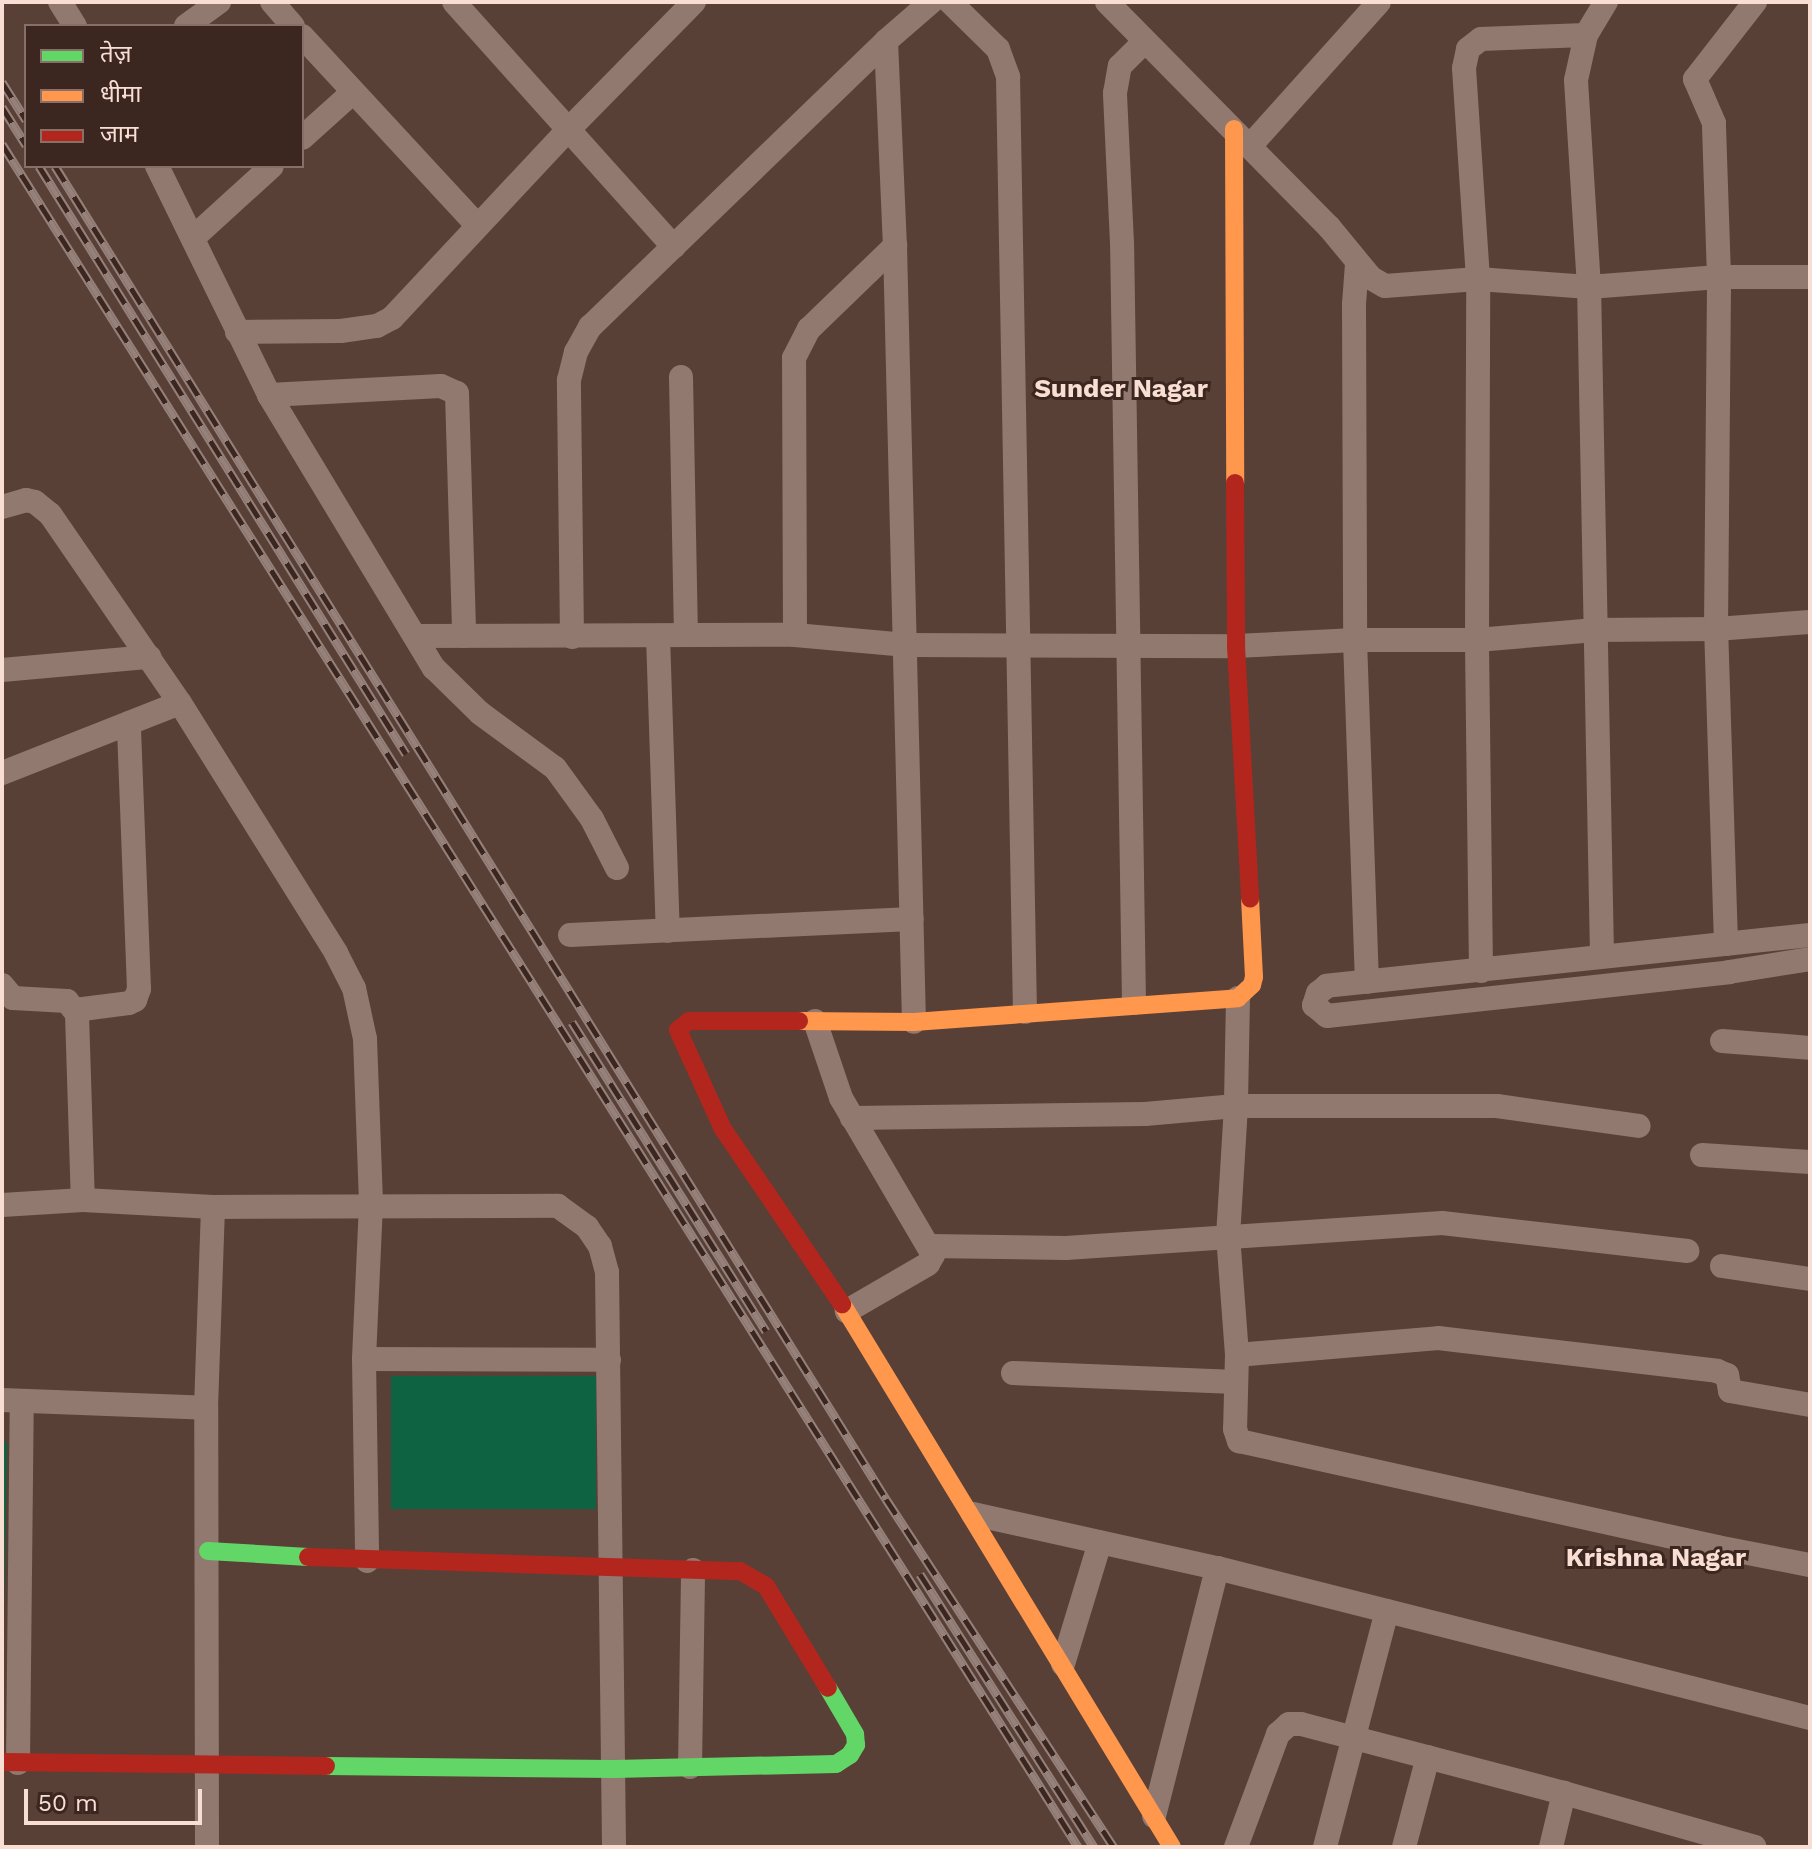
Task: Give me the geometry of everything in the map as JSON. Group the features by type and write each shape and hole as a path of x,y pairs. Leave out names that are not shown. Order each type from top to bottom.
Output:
{"street":[{"path":"60,2 74,24"},
{"path":"272,2 291,24"},
{"path":"454,2 674,247"},
{"path":"237,332 341,331 377,326 392,318 477,225 694,2"},
{"path":"572,637 571,367 590,327 886,41 931,2"},
{"path":"950,2 998,49 1008,77 1025,1012"},
{"path":"1107,2 1329,227 1357,264 1385,286 1478,279 1589,287 1719,277 1810,277"},
{"path":"1172,1847 973,1514 847,1311 723,1129 678,1030 689,1021 914,1022 1134,1003 1238,998 1246,993 1254,977 1236,646 1242,138 1379,2"},
{"path":"1602,955 1589,287 1576,80 1586,35 1606,2"},
{"path":"1726,944 1716,629 1719,277 1714,123 1695,79 1755,2"},
{"path":"191,24 216,13"},
{"path":"1481,971 1477,640 1478,279 1466,54 1481,39 1586,35"},
{"path":"304,38 477,225"},
{"path":"886,41 907,645 914,1022"},
{"path":"1134,1003 1122,243 1115,93 1120,66 1144,42"},
{"path":"304,133 353,92"},
{"path":"158,168 269,395 415,636 448,686 565,780 592,819 617,868"},
{"path":"194,237 270,168"},
{"path":"795,635 794,358 809,329 895,246"},
{"path":"1357,264 1354,304 1355,640 1367,982"},
{"path":"681,377 686,634"},
{"path":"269,395 441,386 457,393 464,636"},
{"path":"2,507 26,500 35,502 50,514 180,703 336,953 354,988 365,1039 371,1204 364,1359 367,1561"},
{"path":"415,636 795,635 907,645 1236,646 1355,640 1477,640 1596,630 1716,629 1810,622"},
{"path":"658,636 668,931"},
{"path":"2,670 149,657"},
{"path":"2,773 180,703"},
{"path":"75,1010 129,1003 135,1000 139,989 129,723"},
{"path":"570,935 912,919"},
{"path":"1810,935 1327,986 1316,996 1317,1011 1327,1016 1729,972 1810,959"},
{"path":"2,985 13,998 67,1001 75,1010 80,1027 83,1200"},
{"path":"1238,998 1236,1106 1228,1235 1237,1355 1236,1436 1245,1444 1810,1565"},
{"path":"815,1021 841,1098 929,1246 932,1261 847,1311"},
{"path":"1722,1041 1810,1048"},
{"path":"852,1118 1145,1114 1236,1106 1497,1106 1639,1126"},
{"path":"1702,1155 1810,1162"},
{"path":"2,1205 83,1200 213,1207 371,1204 558,1206 575,1215 600,1246 607,1272 614,1847"},
{"path":"207,1847 206,1408 213,1207"},
{"path":"929,1246 1066,1248 1442,1223 1687,1251"},
{"path":"1722,1266 1810,1279"},
{"path":"1237,1355 1438,1338 1717,1371 1727,1375 1730,1391 1810,1405"},
{"path":"364,1359 609,1360"},
{"path":"1013,1373 1236,1382"},
{"path":"206,1408 12,1401 10,1762 614,1769 836,1764 850,1755 856,1745 855,1734 766,1586 740,1571 367,1561 208,1551"},
{"path":"973,1514 1217,1568 1810,1718"},
{"path":"1063,1664 1100,1542"},
{"path":"1154,1816 1217,1568"},
{"path":"690,1767 693,1570"},
{"path":"1325,1847 1387,1611"},
{"path":"1236,1847 1283,1728 1301,1724 1755,1847"},
{"path":"1404,1847 1428,1757"},
{"path":"1551,1847 1564,1793"}],"green space":[{"path":"391,1376 596,1376 596,1509 391,1509"},
{"path":"2,1441 7,1442 2,1720"}],"railway":[{"path":"2,82 24,117"},
{"path":"2,107 24,142"},
{"path":"2,144 1078,1847"},
{"path":"40,168 406,754"},
{"path":"56,168 886,1499 1114,1847"},
{"path":"572,1022 766,1331"},
{"path":"920,1574 1094,1847"}],"traffic: fast":[{"path":"208,1551 308,1557"},
{"path":"326,1766 614,1769 836,1764 850,1755 856,1745 855,1734 828,1688"}],"traffic: slow":[{"path":"1234,129 1235,483"},
{"path":"799,1021 914,1022 1238,998 1252,985 1254,977 1250,899"},
{"path":"842,1304 1172,1847"}],"traffic: jam":[{"path":"1235,483 1236,646 1250,899"},
{"path":"799,1021 689,1021 678,1030 723,1129 842,1304"},
{"path":"308,1557 740,1571 766,1586 828,1688"},
{"path":"2,1762 326,1766"}],"district":[{"name":"Sunder Nagar","path":"1121,389"},
{"name":"Krishna Nagar","path":"1656,1558"}]}
